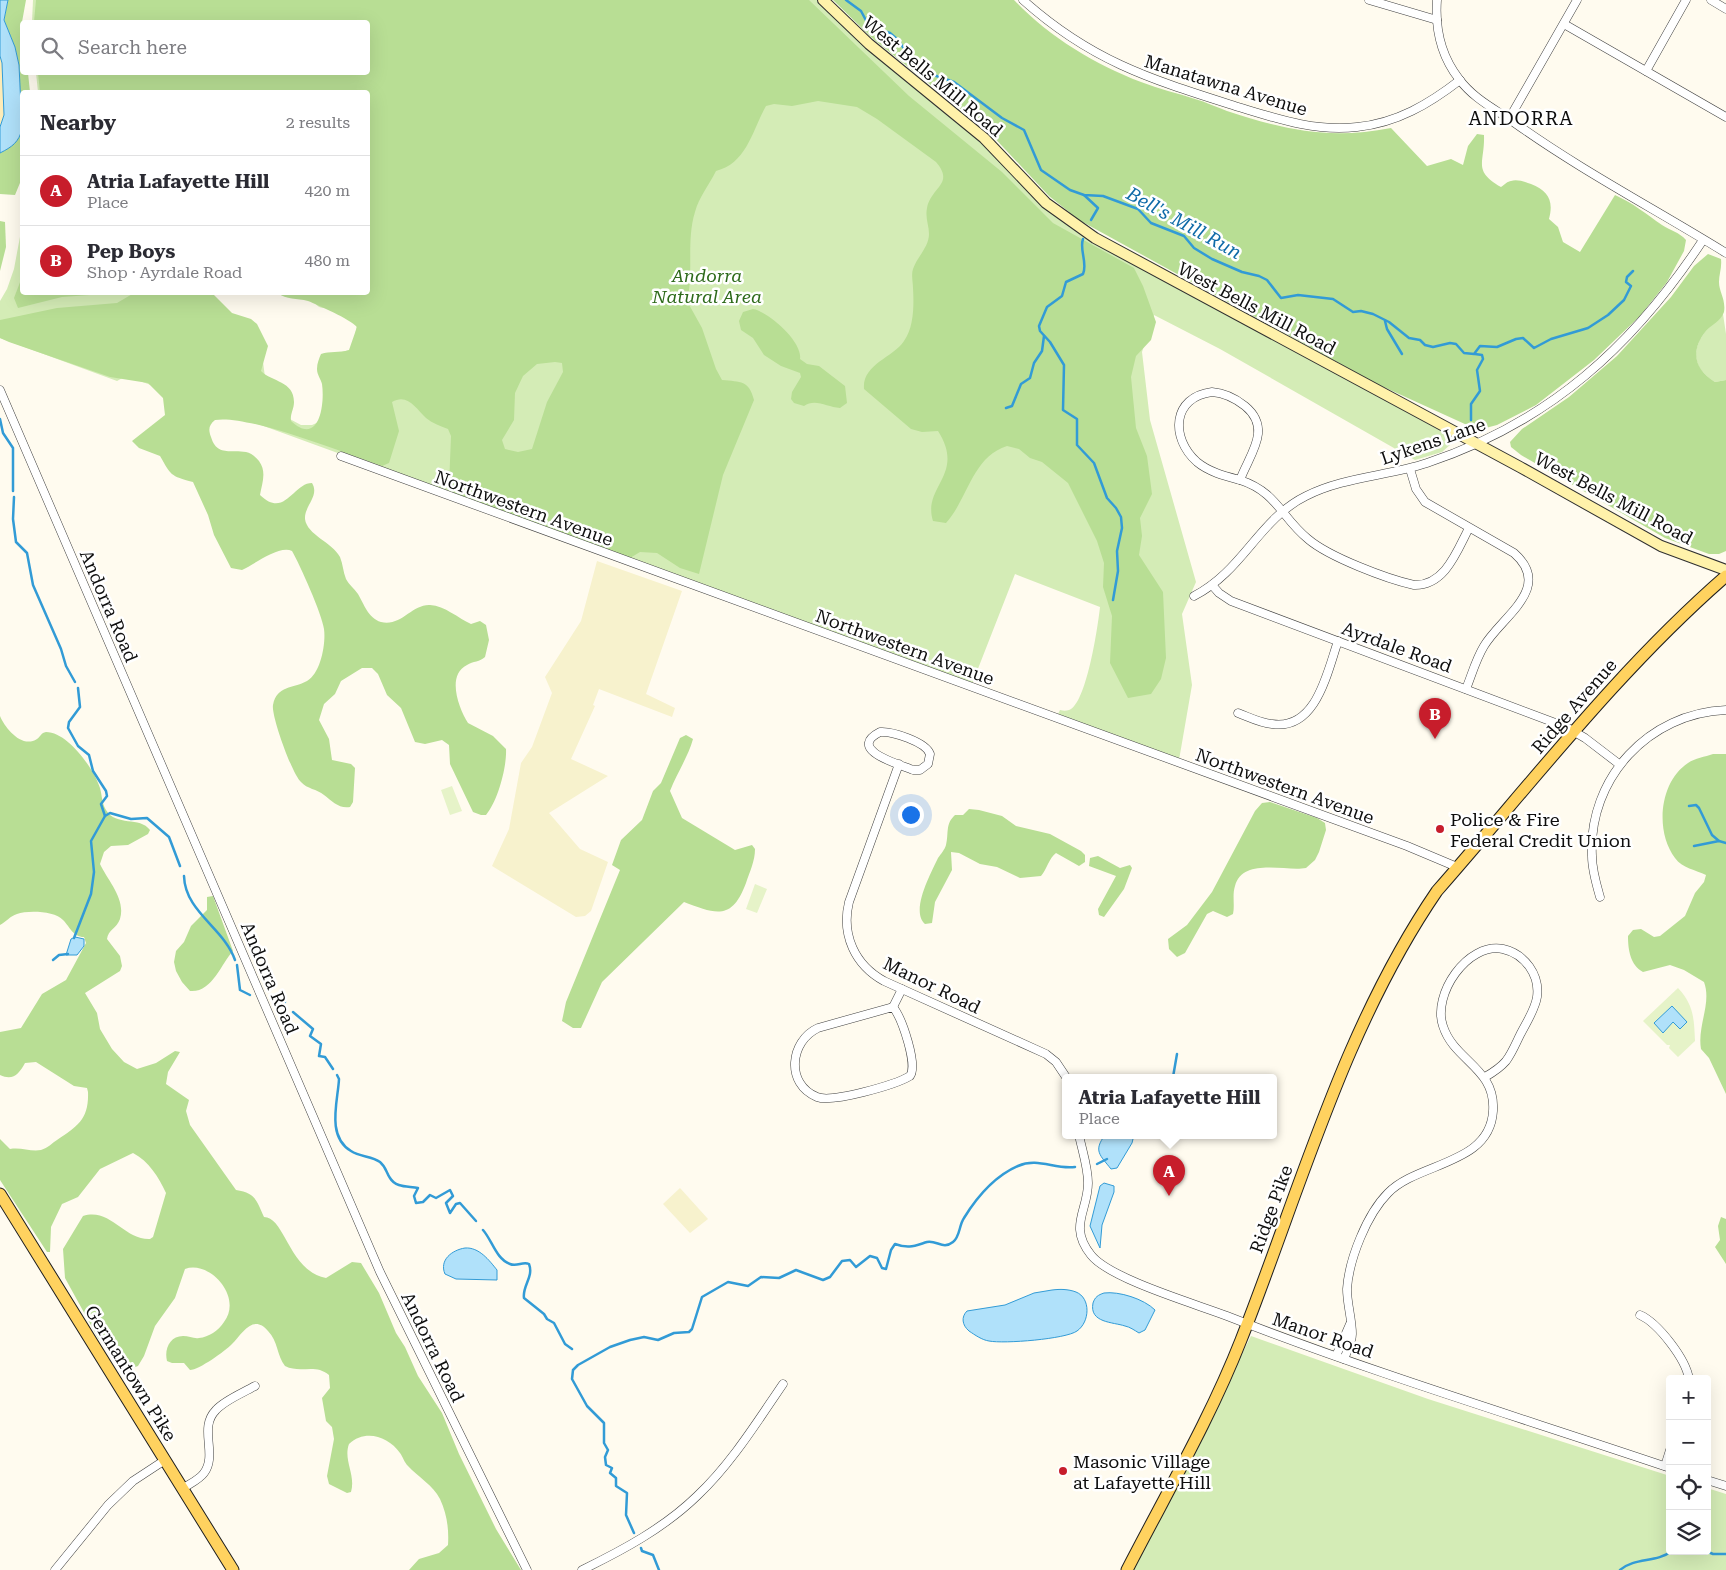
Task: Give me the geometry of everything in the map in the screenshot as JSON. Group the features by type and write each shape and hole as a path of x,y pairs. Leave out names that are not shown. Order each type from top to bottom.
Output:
{"main road":[{"name":"Ridge Avenue","path":"1457,867 1574,731 1650,647 1726,576"},
{"name":"Ridge Pike","path":"1128,1570 1227,1373 1343,1067 1391,966 1436,891 1457,867"},
{"name":"Germantown Pike","path":"0,1194 233,1570"}],"street":[{"name":"West Bells Mill Road","path":"823,0 869,44 984,138 1046,203 1078,227 1662,546 1726,570"},
{"name":"Manatawna Avenue","path":"1023,0 1070,37 1124,68 1167,84 1297,124 1344,128 1381,123 1414,110 1460,80"},
{"path":"1369,0 1437,20"},
{"path":"1437,0 1437,20 1443,50 1460,80 1476,98 1564,155 1726,253"},
{"path":"1510,119 1577,0"},
{"path":"1646,71 1686,0"},
{"path":"1711,0 1726,9"},
{"path":"1564,24 1726,117"},
{"name":"Lykens Lane","path":"1194,596 1212,585 1236,565 1282,512 1306,496 1323,489 1410,468 1478,444 1508,429 1551,402 1606,359 1662,300 1704,240"},
{"name":"Andorra Road","path":"0,390 380,1272 527,1570"},
{"path":"1240,480 1257,443 1259,432 1256,420 1249,410 1231,396 1219,393 1201,395 1186,405 1180,416 1178,432 1182,444 1202,466 1266,492 1302,534 1323,550 1414,585 1426,584 1441,576 1470,528"},
{"name":"Northwestern Avenue","path":"341,456 1407,846 1457,867"},
{"path":"1410,468 1413,484 1422,498 1438,510 1519,557 1526,567 1528,581 1523,599 1484,645 1466,689"},
{"name":"Ayrdale Road","path":"1212,585 1219,593 1231,601 1574,731 1620,764"},
{"path":"1238,713 1277,725 1288,724 1303,717 1317,698 1338,641"},
{"path":"1600,897 1592,858 1594,823 1602,794 1620,764 1638,744 1661,728 1691,715 1726,710"},
{"path":"881,732 888,732 922,744 929,751 929,761 923,768 913,770 899,764 874,754 870,744 875,735 881,732"},
{"name":"Manor Road","path":"899,764 849,902 846,925 852,947 863,964 878,978 1046,1054 1056,1062 1064,1074"},
{"path":"1344,1359 1351,1338 1348,1283 1361,1236 1370,1216 1384,1197 1402,1181 1453,1160 1474,1146 1483,1137 1490,1125 1493,1113 1491,1092 1485,1077 1446,1034 1441,1021 1441,1008 1457,972 1465,961 1481,950 1500,949 1516,954 1529,966 1537,983 1537,996 1534,1007 1506,1060 1485,1077"},
{"path":"893,1007 899,1018 913,1062 913,1071 910,1076 836,1099 818,1097 804,1088 796,1073 794,1061 800,1043 808,1034 818,1028 893,1007 902,989"},
{"name":"Manor Road","path":"1080,1139 1088,1186 1080,1213 1082,1240 1092,1256 1106,1268 1134,1281 1344,1359 1666,1467"},
{"path":"1640,1315 1652,1323 1681,1357 1688,1375"},
{"path":"1336,1356 1350,1324"},
{"path":"582,1570 643,1538 692,1501 733,1455 782,1384"},
{"path":"182,1489 202,1476 208,1466 210,1451 208,1426 216,1409 255,1386"},
{"path":"55,1570 108,1505 133,1481 165,1460"},
{"path":"1711,1481 1726,1486"}],"shaded area":[{"path":"597,561 682,591 646,694 675,708 672,717 599,689 593,705 595,706 571,759 608,776 549,813 580,849 608,862 591,911 585,916 576,917 492,866 509,829 521,763 532,747 552,693 545,677 581,621"},
{"path":"680,1188 708,1219 690,1233 663,1204"}],"green space":[{"path":"8,0 26,0 22,20 20,20 20,75 28,75 30,90 20,90 19,65 15,47 4,20"},
{"name":"Andorra Natural Area","path":"33,0 819,0 971,132 1052,213 1066,224 1445,433 1450,438 1450,445 1442,452 1415,460 1220,349 1154,315 1142,352 1150,420 1196,582 1182,614 1192,685 1179,760 1058,714 1060,710 1066,711 1071,709 1077,703 1082,692 1091,661 1100,607 1015,574 972,684 126,376 117,381 0,338 0,301 7,289 14,269 20,237 20,295 212,295 263,362 265,377 286,417 301,425 312,425 321,421 328,356 353,349 357,323 338,311 320,307 314,302 352,295 370,295 370,90 38,90 36,75 370,75 370,20 32,20"},
{"name":"Andorra Natural Area","path":"36,0 809,0 909,96 1002,172 1053,223 1134,268 1143,286 1156,322 1151,340 1136,356 1131,377 1136,428 1147,456 1152,494 1140,518 1142,536 1139,555 1163,592 1166,658 1161,679 1151,694 1128,698 1110,663 1112,616 1103,587 1104,563 1097,541 1068,483 1042,462 1030,458 1019,449 1007,446 995,451 978,469 954,513 946,523 933,521 931,509 933,498 946,470 947,459 945,446 938,431 922,432 911,429 864,389 868,373 899,347 910,329 913,309 912,271 928,239 927,208 929,201 943,181 941,169 936,162 877,119 857,107 818,101 792,106 774,104 766,106 742,154 726,167 716,171 699,201 692,223 690,279 687,301 702,328 716,369 722,380 747,385 754,400 723,475 699,574 680,568 657,553 640,552 630,558 452,492 449,486 451,436 448,429 428,420 411,403 403,399 392,402 399,431 389,463 382,466 297,436 250,423 215,420 211,424 210,434 217,447 225,451 248,453 259,461 263,469 260,495 269,501 282,502 305,484 312,483 314,488 313,497 305,514 307,525 310,530 340,557 346,579 358,594 367,610 377,620 388,623 401,619 418,608 430,605 446,610 471,624 480,621 486,625 489,640 485,657 461,670 457,676 456,692 468,723 493,736 506,749 501,783 486,815 473,812 450,764 449,745 442,740 425,744 415,742 401,708 387,695 378,674 372,668 362,668 341,681 335,694 324,704 319,720 329,739 332,760 351,764 355,768 353,802 350,807 342,807 336,804 321,793 303,784 297,777 283,744 273,711 273,705 278,694 286,689 302,684 312,677 322,657 324,642 324,629 319,612 292,551 287,550 274,553 242,570 231,568 214,535 208,515 193,482 172,474 160,456 139,448 132,441 165,415 163,398 148,383 110,377 0,338 0,320 57,308 117,303 131,295 214,295 232,313 251,319 257,324 268,346 261,371 286,386 293,395 294,402 291,421 300,428 308,429 314,426 321,412 323,393 317,369 321,354 349,350 357,327 341,316 313,303 281,295 370,295 370,90 40,90 38,75 370,75 370,20 34,20","holes":["555,362 562,363 563,372 547,402 532,449 518,452 505,449 502,440 514,420 515,393 523,376 537,364"]},
{"path":"833,0 1014,0 1042,26 1073,48 1124,75 1227,111 1288,128 1328,133 1348,133 1391,128 1427,166 1451,159 1463,165 1468,146 1477,134 1484,135 1482,165 1486,176 1501,187 1516,180 1529,183 1542,190 1550,201 1549,219 1558,227 1563,242 1580,252 1615,195 1683,237 1686,240 1684,251 1667,282 1640,316 1594,360 1536,405 1497,425 1478,430 1377,384 1079,220 1049,196 988,131 872,38"},
{"path":"20,134 20,183 15,195 0,194 0,153"},
{"path":"0,221 5,222 6,247 0,271"},
{"path":"1708,254 1721,259 1719,282 1724,312 1721,318 1701,338 1696,352 1699,365 1708,377 1715,382 1726,380 1726,551 1719,554 1709,554 1665,538 1521,455 1511,447 1510,442 1522,429 1569,397 1617,356 1671,297 1694,266"},
{"path":"20,282 20,295 90,295 62,297 18,308 14,298"},
{"path":"753,309 768,316 784,329 796,344 800,359 807,364 819,366 845,386 847,403 840,408 817,403 804,406 794,403 791,399 792,392 801,377 800,373 781,366 764,355 753,338 741,330 739,321 743,312"},
{"path":"1723,314 1726,334 1726,380 1715,382 1702,372 1696,360 1696,353 1700,339 1709,327"},
{"path":"0,716 10,731 20,739 31,741 46,732 63,738 79,753 92,771 100,788 105,808 110,815 122,820 140,823 150,830 148,834 128,845 111,846 104,852 100,864 121,904 120,919 109,933 107,939 120,956 122,966 120,971 85,993 97,1013 100,1029 112,1049 124,1062 137,1069 156,1063 175,1051 180,1052 168,1072 166,1084 189,1100 186,1111 190,1125 236,1190 247,1193 254,1198 264,1217 271,1219 296,1256 304,1266 314,1273 326,1278 352,1262 361,1263 379,1293 396,1333 405,1347 418,1376 442,1413 459,1454 496,1529 521,1570 409,1570 419,1559 439,1553 448,1545 448,1527 440,1499 429,1485 405,1463 395,1447 376,1436 355,1439 349,1444 347,1456 352,1480 351,1492 347,1493 329,1484 327,1476 334,1439 332,1427 326,1421 322,1398 330,1388 329,1375 324,1371 285,1366 280,1358 274,1339 263,1326 257,1324 248,1327 224,1351 194,1369 190,1370 184,1363 167,1361 166,1352 171,1341 183,1336 197,1338 210,1335 222,1325 229,1312 227,1292 213,1275 204,1270 195,1268 185,1269 175,1298 155,1326 144,1356 138,1366 130,1369 119,1366 111,1352 98,1338 65,1278 63,1249 83,1216 93,1214 109,1220 132,1235 150,1239 153,1237 166,1193 153,1170 139,1156 133,1153 100,1169 78,1197 62,1204 51,1227 50,1252 47,1252 0,1180 0,1139 10,1149 41,1150 46,1148 81,1121 87,1109 88,1092 87,1088 74,1086 36,1062 25,1063 18,1073 12,1077 0,1075 0,1032 21,1028 42,994 66,980 86,943 84,937 74,933 63,920 48,913 17,914 0,925"},
{"path":"686,735 693,739 670,791 682,818 735,850 752,845 755,849 754,858 746,883 741,895 729,909 714,911 684,902 602,982 581,1028 573,1028 562,1021 566,1002 620,870 612,865 621,840 642,820 653,791 661,783 680,738"},
{"path":"1713,754 1726,754 1726,1094 1709,1058 1701,1049 1700,1040 1706,1006 1704,982 1684,970 1670,965 1643,972 1633,961 1628,941 1628,936 1633,930 1641,929 1654,937 1660,936 1685,916 1695,893 1704,882 1706,875 1681,864 1675,858 1665,835 1663,808 1671,782 1678,771 1691,761"},
{"path":"452,786 462,811 450,815 441,790"},
{"path":"1270,802 1317,818 1325,823 1326,830 1315,860 1306,868 1266,868 1247,872 1240,877 1235,886 1233,914 1227,917 1213,911 1207,914 1185,953 1177,957 1169,949 1168,939 1187,925 1212,892 1255,811 1262,803"},
{"path":"969,809 1002,816 1016,826 1050,834 1081,851 1085,855 1085,862 1079,866 1056,853 1041,876 1020,878 997,867 980,864 959,853 951,852 952,870 935,902 932,923 925,924 921,918 920,910 923,892 945,847 952,818 955,815 963,815"},
{"path":"1098,856 1120,868 1130,865 1132,868 1124,889 1104,917 1099,915 1098,909 1116,876 1089,866 1090,858"},
{"path":"755,884 767,889 757,913 746,909"},
{"path":"213,896 233,951 210,983 198,990 190,991 176,971 174,962 176,951 184,942 191,926 207,910 207,897"},
{"path":"1678,988 1690,1006 1695,1041 1678,1057 1669,1048 1670,1045 1667,1045 1643,1021"},
{"path":"1721,1217 1726,1219 1726,1264 1715,1247 1720,1240 1718,1226"},
{"path":"1251,1336 1428,1399 1666,1475 1666,1555 1711,1555 1711,1489 1726,1494 1726,1570 1132,1570"}],"sand":[{"path":"0,56 2,63 4,115 0,127"}],"water":[{"path":"0,0 8,0 4,20 15,47 19,65 20,134 14,144 0,153 0,127 4,115 2,63 0,56"},
{"path":"75,937 84,939 84,946 77,955 66,955 71,939"},
{"path":"1672,1006 1687,1022 1680,1029 1673,1022 1663,1033 1654,1023"},
{"path":"1133,1139 1117,1168 1111,1169 1099,1153 1101,1140"},
{"path":"1104,1183 1114,1186 1114,1192 1102,1225 1100,1248 1090,1226 1100,1186"},
{"path":"465,1248 475,1250 487,1258 497,1270 497,1280 456,1279 445,1274 444,1264 448,1256"},
{"path":"1052,1290 1073,1291 1084,1299 1087,1310 1086,1316 1077,1331 1071,1334 1048,1338 997,1342 979,1337 969,1331 964,1324 963,1318 967,1311 1005,1305 1034,1293"},
{"path":"1104,1293 1117,1293 1131,1297 1144,1302 1155,1310 1145,1330 1139,1333 1129,1327 1098,1318 1093,1310 1093,1303 1097,1296"}],"waterway":[{"name":"Bell's Mill Run","path":"846,0 861,11 869,26 890,33 897,39 917,66 925,72 954,82 1002,118 1024,130 1041,170 1070,190 1084,195 1103,196 1138,209 1151,223 1184,236 1194,248 1212,259 1267,280 1281,298 1298,295 1333,299 1353,312 1361,311 1373,314 1389,322 1409,338 1420,340 1425,345 1433,347 1450,343 1456,344 1464,353 1474,354 1480,346 1497,347 1523,338 1534,348 1551,339 1588,328 1608,315 1624,300 1631,286 1626,282 1627,277 1633,271"},
{"path":"1084,195 1098,208 1091,220"},
{"path":"1083,239 1082,248 1085,265 1083,274 1066,282 1062,296 1047,307 1039,326 1040,331 1050,342 1064,365 1063,410 1077,419 1077,445 1094,463 1107,498 1121,517 1122,528 1117,551 1118,571 1113,600"},
{"path":"1385,321 1387,329 1402,354"},
{"path":"1006,408 1012,406 1021,384 1030,378 1034,363 1042,351 1044,336"},
{"path":"1471,420 1471,404 1480,391 1477,370 1483,359 1482,355 1475,354"},
{"path":"0,419 3,433 13,448 13,491"},
{"path":"14,497 13,519 16,542 27,553 33,585 61,649 66,666 75,682"},
{"path":"78,688 80,707 69,722 68,728 78,746 89,755 93,771 106,791 107,796 101,804 105,816 110,813 131,819 147,818 169,837 180,866"},
{"path":"1689,806 1696,805 1712,835 1719,841 1726,843"},
{"path":"74,938 91,894 94,872 91,841 105,816"},
{"path":"1694,846 1719,841"},
{"path":"184,876 186,889 191,900 223,938 235,960"},
{"path":"53,960 59,955 68,954"},
{"path":"237,965 240,990 250,995"},
{"path":"271,999 279,998 285,1002"},
{"path":"293,1012 313,1029 310,1036 321,1044 319,1056 325,1057 333,1069"},
{"path":"1174,1074 1177,1054"},
{"path":"337,1075 339,1079 335,1118 338,1137 343,1145 355,1153 380,1162 396,1184 418,1188 414,1196 416,1203 423,1202 430,1195 436,1198 450,1190 453,1196 446,1203 450,1213 456,1204 460,1203 476,1221"},
{"path":"1097,1164 1107,1159"},
{"path":"634,1533 626,1515 627,1493 616,1486 616,1478 610,1473 612,1468 606,1465 605,1457 608,1450 604,1443 604,1423 587,1406 572,1379 573,1370 578,1365 610,1347 630,1340 644,1337 658,1340 674,1333 689,1332 692,1329 702,1297 728,1282 748,1286 761,1277 779,1278 796,1270 823,1280 830,1277 842,1261 850,1260 856,1267 870,1256 877,1258 882,1268 886,1269 891,1250 895,1244 908,1247 927,1242 943,1245 949,1244 955,1240 962,1221 981,1195 994,1181 1010,1170 1033,1163 1075,1167"},
{"path":"483,1230 505,1262 513,1265 529,1264 530,1273 524,1298 554,1323 565,1344 572,1349"},
{"path":"641,1548 642,1551 653,1555 659,1570"},
{"path":"1711,1553 1726,1554"},
{"path":"1620,1570 1632,1563 1666,1555"}],"place":[{"name":"Pep Boys","path":"1435,739"},
{"name":"Police & Fire Federal Credit Union","path":"1440,829"},
{"name":"Atria Lafayette Hill","path":"1169,1196"},
{"name":"Masonic Village at Lafayette Hill","path":"1063,1471"}],"district":[{"name":"ANDORRA","path":"1521,118"}]}
